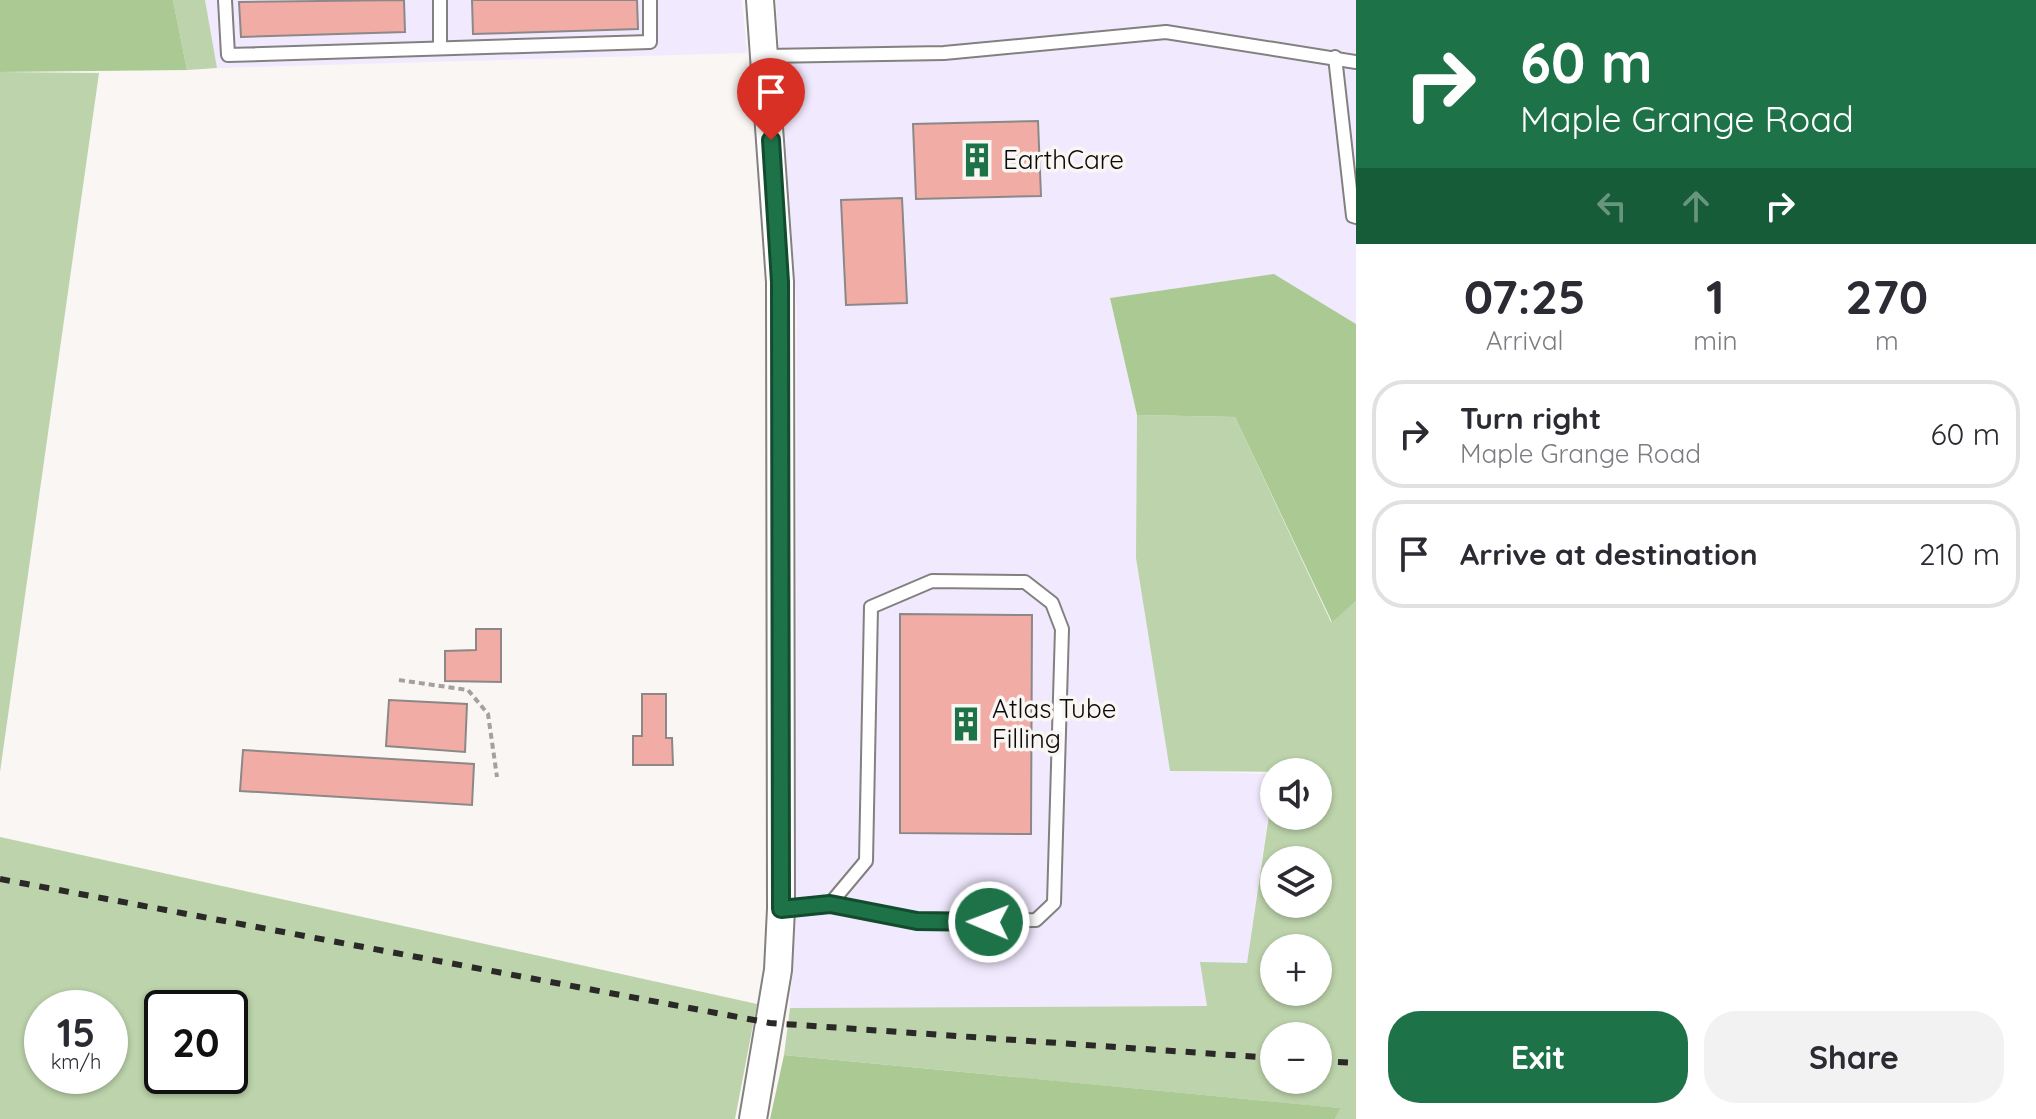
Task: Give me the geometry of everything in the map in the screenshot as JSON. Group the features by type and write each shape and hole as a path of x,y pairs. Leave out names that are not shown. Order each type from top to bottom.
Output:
{"street":[{"path":"753,1119 778,970 781,909 780,282 760,0"}],"lane":[{"path":"225,0 228,55 650,42 650,0"},
{"path":"440,0 440,48"},
{"path":"766,56 944,53 1166,32 1356,62"},
{"path":"1335,57 1353,216 1356,217"},
{"path":"781,909 830,904 917,921 989,922 1036,920 1054,903 1062,629 1052,603 1025,582 932,581 871,607 866,861 830,904"}],"path":[{"path":"399,680 468,690 488,714 497,777"}],"shaded area":[{"path":"205,0 742,0 747,53 217,68"},
{"path":"776,0 1356,0 1356,324 1274,274 1110,298 1137,415 1136,558 1170,771 1260,774 1260,830 1266,830 1264,846 1260,846 1260,872 1247,963 1207,1006 790,1008 796,861 797,312"}],"green space":[{"path":"0,0 173,0 187,70 0,72"},
{"path":"173,0 205,0 217,68 187,70"},
{"path":"0,72 99,73 0,772"},
{"path":"1274,274 1356,324 1356,601 1332,622 1235,417 1137,415 1110,298"},
{"path":"1137,415 1235,417 1331,622 1356,601 1356,1119 1335,1119 1339,1108 784,1055 790,1008 1207,1006 1200,962 1247,963 1260,875 1260,918 1332,918 1332,846 1264,846 1267,830 1332,830 1332,758 1260,758 1260,772 1170,771 1136,558"},
{"path":"0,837 757,1004 735,1119 0,1119"},
{"path":"784,1055 1340,1108 1335,1119 770,1119"}],"building":[{"path":"404,0 405,32 241,37 239,2"},
{"path":"472,0 637,0 638,29 473,34"},
{"name":"EarthCare","path":"1038,121 1041,196 916,199 913,124"},
{"path":"902,198 907,303 846,305 841,200"},
{"name":"Atlas Tube Filling","path":"900,614 1032,615 1031,834 900,833"},
{"path":"476,629 501,629 501,682 445,681 445,651 476,650"},
{"path":"642,694 666,694 666,738 672,738 673,765 633,765 633,736 642,736"},
{"path":"389,700 467,704 465,752 386,746"},
{"path":"243,750 474,764 472,805 240,791"}],"railway":[{"path":"0,879 770,1023 1260,1057"},
{"path":"1332,1062 1356,1063"}],"place":[{"name":"EarthCare","path":"977,160"},
{"name":"Atlas Tube Filling","path":"966,724"}],"route":[{"path":"771,140 780,282 781,909 830,904 917,921 989,922"}]}
